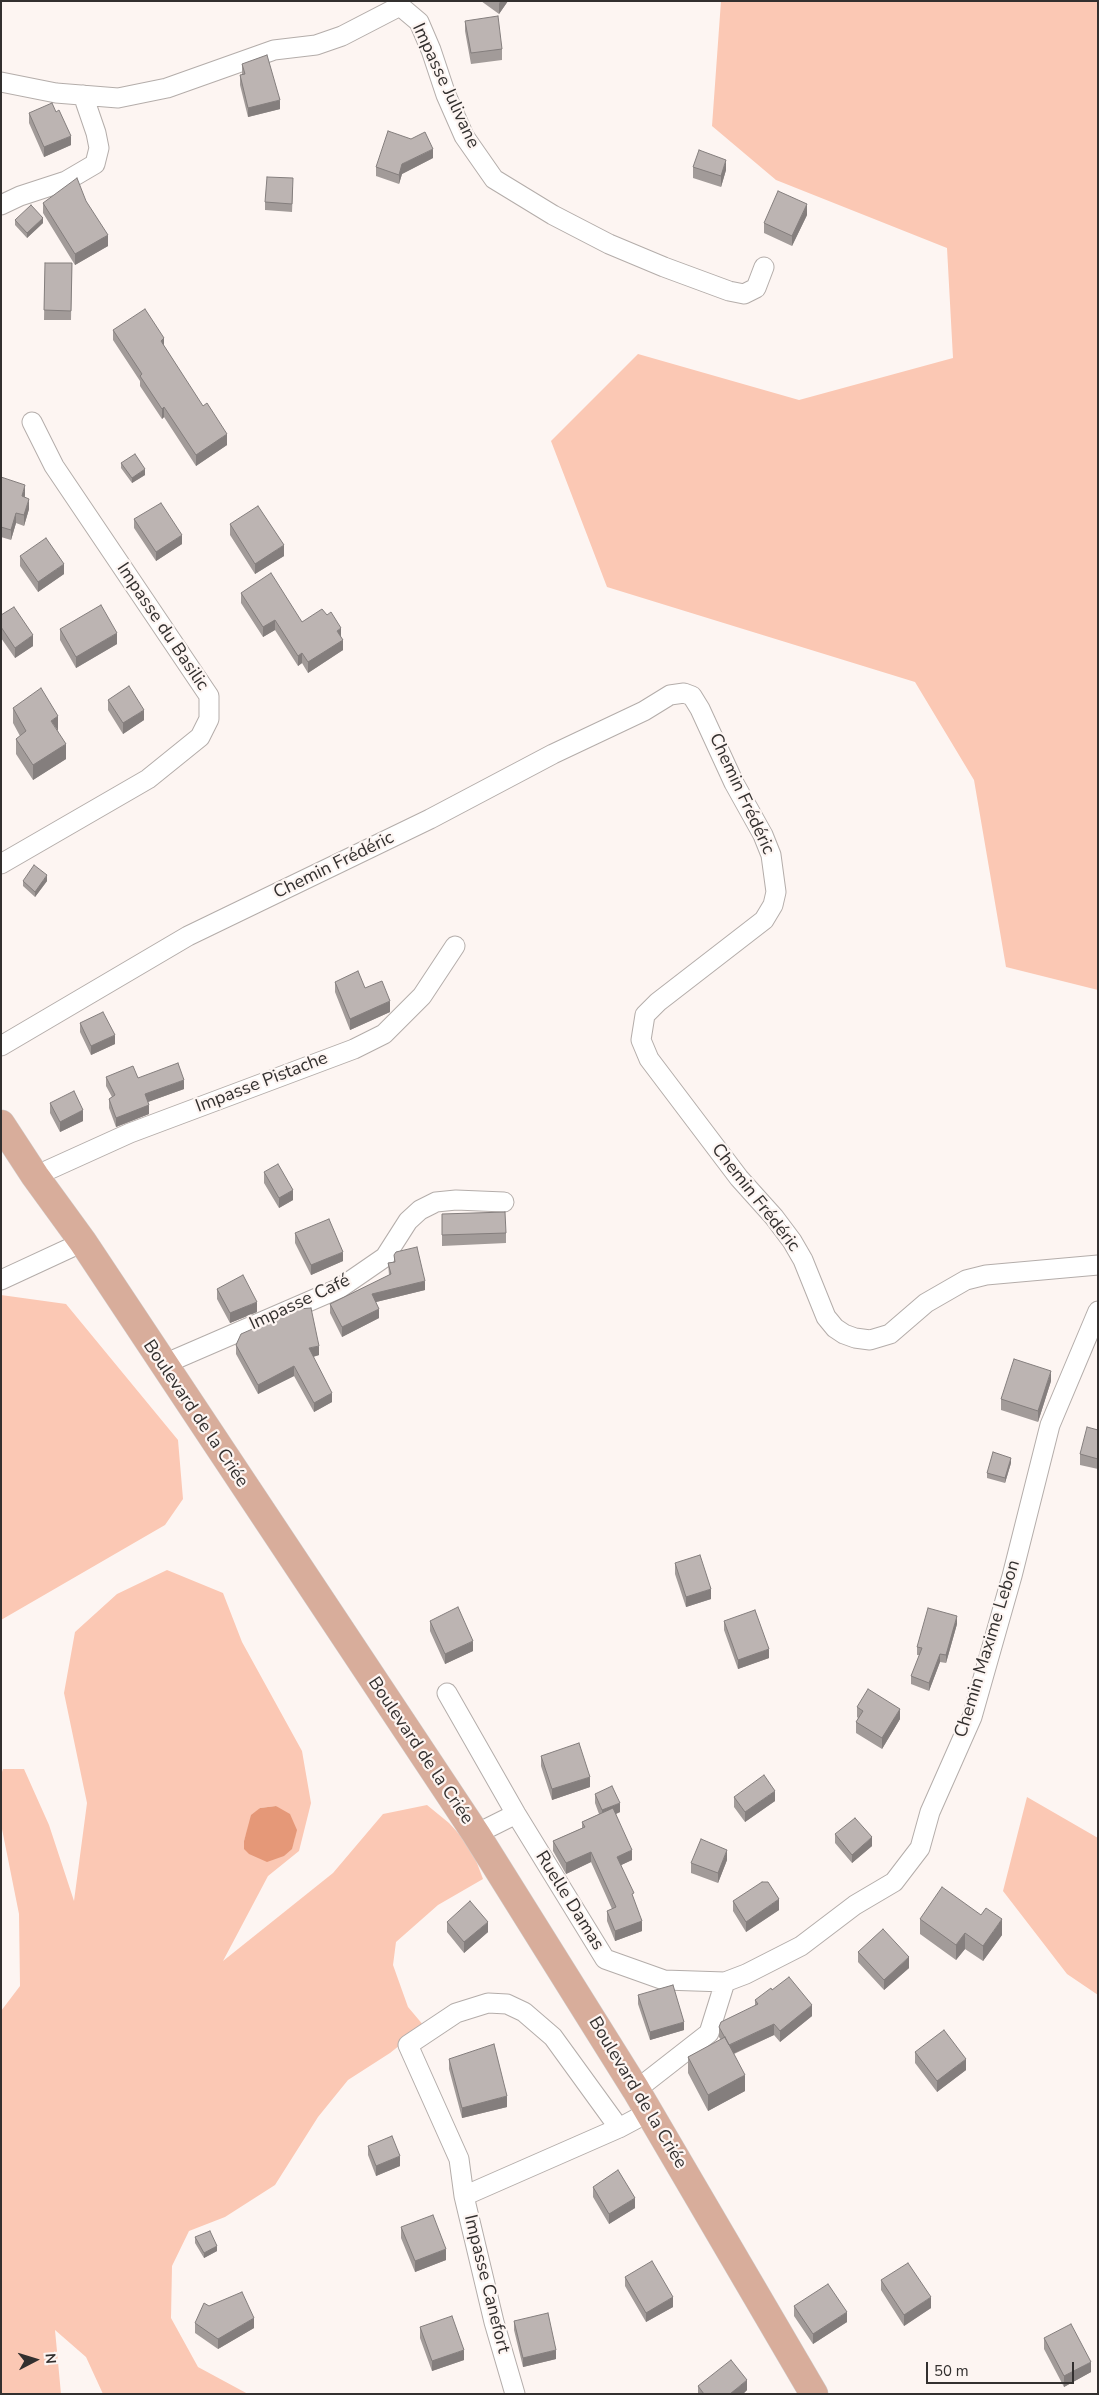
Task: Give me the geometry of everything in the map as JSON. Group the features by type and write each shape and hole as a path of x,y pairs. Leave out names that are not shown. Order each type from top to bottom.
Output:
{"main road":[{"name":"Boulevard de la Criée","path":"1,1124 82,1242 162,1365 476,1834 643,2101 814,2394"}],"street":[{"name":"Impasse Julivane","path":"1,82 56,93 118,98 167,88 274,50 316,45 334,39 400,6 419,22 432,50 446,95 464,136 494,179 553,215 609,244 664,268 729,292 744,294 756,288 764,267"},
{"path":"1,205 20,196 66,180 95,164 99,148 96,133 82,95"},
{"name":"Impasse du Basilic","path":"1,864 148,779 200,737 209,719 209,696 54,466 32,422"},
{"name":"Chemin Frédéric","path":"1,1046 188,936 430,819 670,695 684,693 692,696 700,709 734,783 763,835 772,855 776,892 773,905 764,920 658,1002 645,1015 641,1040 655,1067 739,1178 774,1217 792,1241 803,1260 826,1317 835,1328 844,1334 870,1340 890,1334 926,1303 966,1280 986,1275 1098,1265"},
{"name":"Impasse Pistache","path":"35,1176 130,1133 354,1048 384,1034 422,996 455,946"},
{"name":"Impasse Café","path":"162,1365 340,1288 384,1257 408,1221 420,1210 436,1202 456,1200 504,1202"},
{"path":"1,1280 82,1242"},
{"name":"Chemin Maxime Lebon","path":"725,1982 746,1974 801,1946 856,1905 894,1882 920,1848 930,1812 972,1717 1012,1576 1050,1425 1098,1311"},
{"name":"Ruelle Damas","path":"447,1693 516,1814 605,1959 664,1980 725,1982"},
{"path":"476,1834 516,1814"},
{"path":"643,2101 709,2033 725,1982"},
{"path":"464,2196 459,2159 408,2045 456,2013 488,2003 507,2004 524,2012 553,2037 619,2128"},
{"name":"Impasse Canefort","path":"515,2394 494,2322 464,2196 619,2128 643,2101"}],"shaded area":[{"path":"721,1 1098,1 1098,990 1006,967 974,780 915,682 607,587 551,441 638,354 799,400 953,358 947,248 776,180 712,126"},
{"path":"1,1295 66,1304 178,1440 183,1499 165,1525 1,1620"},
{"path":"167,1570 223,1593 242,1642 302,1751 311,1803 299,1851 268,1876 223,1961 333,1873 383,1814 427,1805 449,1823 471,1847 483,1879 438,1905 396,1942 393,1965 408,2007 424,2026 390,2053 348,2080 318,2117 275,2185 225,2217 189,2231 172,2266 171,2318 198,2367 248,2394 103,2394 86,2357 55,2330 61,2394 1,2394 1,2011 20,1986 19,1914 1,1824 1,1775 3,1769 24,1769 49,1825 74,1901 87,1803 64,1693 75,1632 117,1594","holes":["276,1806 295,1834 294,1841 244,1841 252,1818 260,1808"]},
{"path":"1027,1797 1098,1838 1098,1995 1067,1974 1003,1891"},
{"path":"276,1806 290,1814 297,1830 292,1849 284,1856 267,1862 249,1854 244,1849 244,1841 251,1815 260,1808"}],"building":[{"path":"498,16 502,49 471,53 465,21"},
{"path":"267,55 280,100 248,108 240,75 245,74 242,64"},
{"path":"52,103 56,112 59,110 71,136 44,147 29,113"},
{"path":"388,131 411,139 425,132 433,149 402,164 399,175 376,167"},
{"path":"699,150 726,160 721,176 693,167"},
{"path":"267,177 293,178 292,204 265,202"},
{"path":"77,178 86,201 108,235 75,254 43,203"},
{"path":"778,191 807,204 792,236 764,223"},
{"path":"31,205 43,218 27,233 15,220"},
{"path":"45,263 72,263 71,311 44,310"},
{"path":"145,309 164,338 161,341 203,406 207,403 227,434 196,455 164,407 162,409 140,376 142,374 113,330"},
{"path":"135,454 145,469 132,478 121,463"},
{"path":"1,477 25,485 22,496 29,499 24,515 16,513 11,530 1,527"},
{"path":"161,503 182,535 156,552 134,519"},
{"path":"258,506 284,545 255,564 230,524"},
{"path":"46,538 64,564 38,582 20,556"},
{"path":"271,573 302,622 322,609 327,615 331,612 341,628 337,631 343,640 308,662 302,653 298,656 275,620 263,627 241,593"},
{"path":"101,605 117,633 76,657 60,629"},
{"path":"14,607 33,635 15,648 1,627 1,615"},
{"path":"129,686 144,710 123,723 108,700"},
{"path":"41,688 58,716 51,721 66,744 33,765 16,739 26,731 13,708"},
{"path":"34,865 47,875 35,892 23,881"},
{"path":"358,971 365,988 382,981 390,1001 350,1019 335,982"},
{"path":"103,1012 115,1035 91,1046 80,1023"},
{"path":"178,1063 184,1080 145,1094 149,1105 116,1118 109,1099 115,1095 106,1077 133,1066 138,1078"},
{"path":"74,1091 83,1110 60,1122 50,1103"},
{"path":"278,1164 293,1190 279,1198 264,1172"},
{"path":"505,1212 506,1233 442,1235 442,1214"},
{"path":"329,1219 343,1252 311,1265 295,1233"},
{"path":"417,1247 425,1281 372,1294 379,1309 342,1327 330,1304 391,1274 388,1263 395,1262 394,1255 396,1252"},
{"path":"243,1275 257,1302 230,1313 217,1289"},
{"path":"311,1308 319,1346 309,1348 332,1393 314,1403 294,1366 258,1385 236,1345 241,1334 298,1309"},
{"path":"1014,1359 1051,1371 1038,1411 1001,1399"},
{"path":"1087,1427 1098,1430 1098,1459 1080,1454"},
{"path":"993,1452 1011,1458 1005,1478 987,1473"},
{"path":"700,1555 711,1589 686,1597 675,1563"},
{"path":"458,1607 473,1641 445,1654 430,1621"},
{"path":"928,1608 957,1616 946,1655 940,1654 929,1683 911,1676 922,1648 917,1647"},
{"path":"755,1610 769,1649 738,1660 724,1621"},
{"path":"868,1689 900,1709 882,1738 856,1722 863,1711 857,1707"},
{"path":"579,1743 590,1777 552,1789 541,1756"},
{"path":"764,1775 775,1791 745,1812 734,1797"},
{"path":"612,1786 620,1803 602,1810 595,1794"},
{"path":"613,1808 632,1850 617,1857 634,1893 632,1894 642,1921 615,1931 607,1911 616,1907 591,1852 566,1863 553,1841 585,1827 582,1822"},
{"path":"855,1818 872,1837 852,1855 835,1834"},
{"path":"701,1839 727,1850 718,1873 691,1863"},
{"path":"762,1882 768,1882 779,1899 746,1922 733,1901"},
{"path":"942,1887 981,1915 986,1908 1002,1919 983,1946 965,1933 956,1945 920,1919"},
{"path":"470,1901 488,1922 464,1942 447,1922"},
{"path":"883,1929 909,1957 884,1980 858,1952"},
{"path":"789,1977 812,2005 780,2031 774,2024 729,2045 719,2027 721,2022 758,2004 755,2000"},
{"path":"673,1985 684,2022 650,2032 638,1995"},
{"path":"944,2030 966,2059 937,2081 915,2052"},
{"path":"725,2037 745,2075 708,2095 688,2057"},
{"path":"494,2044 507,2096 462,2108 449,2059"},
{"path":"392,2136 400,2156 376,2166 368,2146"},
{"path":"618,2170 635,2198 609,2214 593,2187"},
{"path":"433,2215 446,2249 415,2261 401,2227"},
{"path":"210,2231 217,2246 204,2253 195,2237"},
{"path":"652,2261 673,2297 646,2313 625,2277"},
{"path":"908,2263 931,2297 904,2315 881,2280"},
{"path":"828,2284 847,2312 813,2334 794,2306"},
{"path":"242,2292 254,2318 218,2339 195,2323 204,2303 209,2306"},
{"path":"548,2313 556,2350 523,2358 514,2321"},
{"path":"452,2316 464,2350 432,2361 420,2327"},
{"path":"1071,2324 1091,2362 1064,2376 1044,2338"},
{"path":"731,2360 747,2380 730,2394 704,2394 698,2386"}]}
